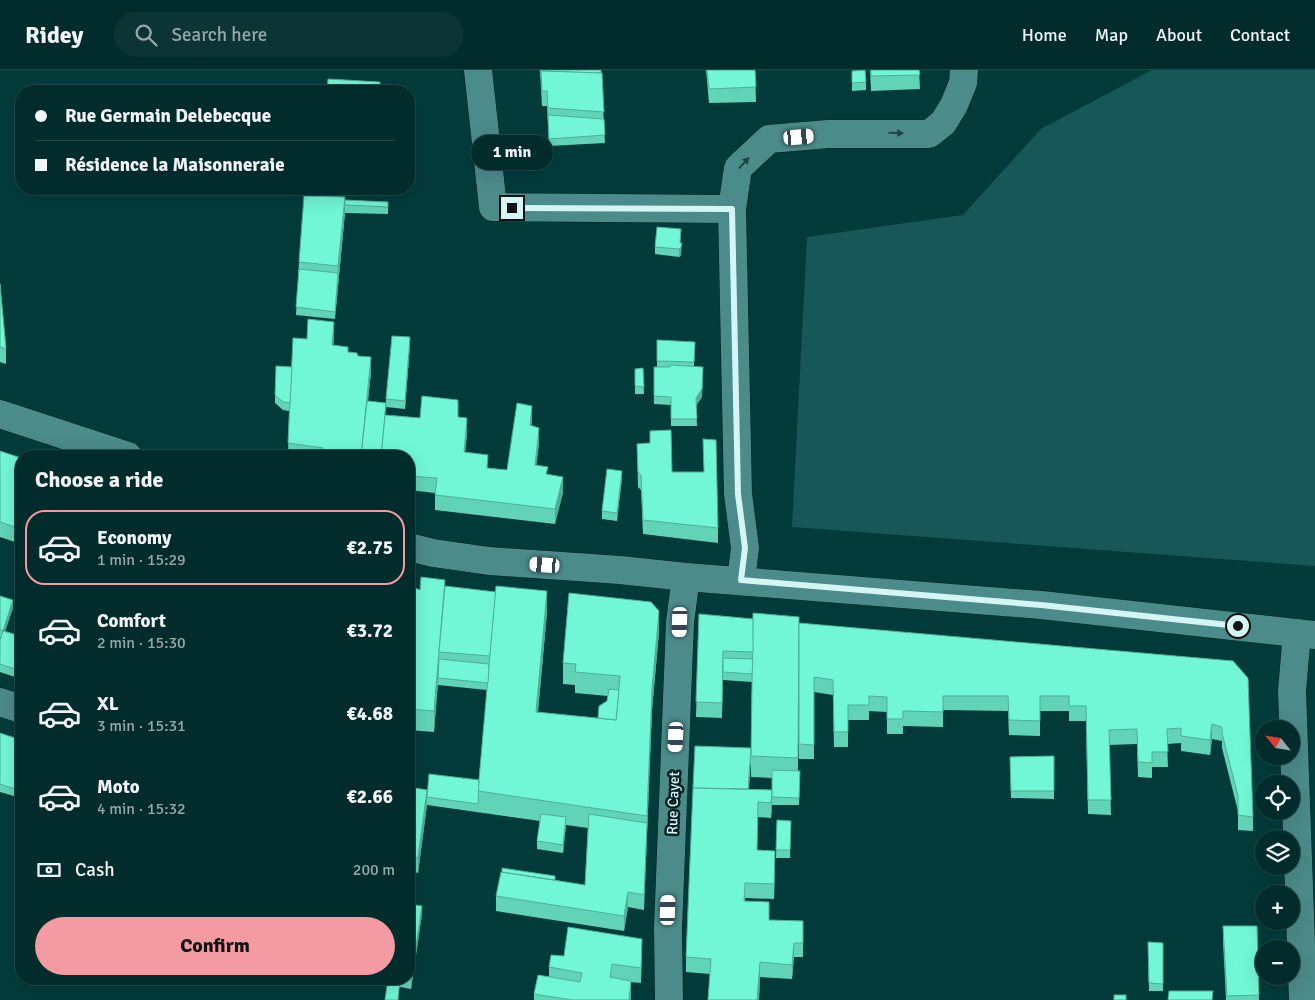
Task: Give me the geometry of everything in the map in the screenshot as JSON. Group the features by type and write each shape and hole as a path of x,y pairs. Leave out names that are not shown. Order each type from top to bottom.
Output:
{"street":[{"path":"478,70 492,208 732,209"},
{"path":"741,580 745,548 738,494 732,209 738,168 769,140 828,134 929,134 943,123 954,105 963,83 964,70"},
{"path":"0,414 110,450"},
{"path":"415,548 489,561 1041,605 1306,634 1292,691 1303,1000"},
{"name":"Rue Cayet","path":"669,1000 668,929 680,622 686,577"},
{"path":"0,702 15,707"}],"shaded area":[{"path":"1152,70 1315,70 1315,566 792,527 807,237 963,215 1041,129"}],"building":[{"path":"540,70 601,70 601,73 541,71 541,78"},
{"path":"707,70 755,70 756,87 709,89"},
{"path":"865,70 866,82 852,83 852,71"},
{"path":"871,70 919,70 920,75 871,76"},
{"path":"541,71 602,73 604,112 548,108 547,91 542,91"},
{"path":"328,79 380,82 380,85 328,85"},
{"path":"548,115 604,119 605,135 549,139"},
{"path":"304,196 345,197 338,266 299,262"},
{"path":"345,200 388,202 388,207 345,205"},
{"path":"657,227 681,229 681,247 679,249 655,247"},
{"path":"299,269 338,273 335,312 296,307"},
{"path":"0,284 6,349 0,347"},
{"path":"308,319 334,322 332,345 348,347 348,352 357,353 358,356 371,357 362,450 323,450 323,448 288,443 293,338 307,339"},
{"path":"392,336 410,337 405,401 386,399"},
{"path":"657,340 695,342 694,362 657,361"},
{"path":"670,365 703,367 702,389 696,398 697,419 671,419 671,397 654,396 654,367 670,367"},
{"path":"276,366 292,367 290,403 283,402 275,395"},
{"path":"643,368 644,387 635,386 635,369"},
{"path":"422,396 458,400 458,417 467,418 464,452 488,455 487,468 507,470 517,403 532,406 530,425 539,428 535,465 548,467 546,474 563,477 555,509 435,495 437,478 415,476 415,450 382,450 385,415 420,418"},
{"path":"367,402 386,403 382,450 362,450"},
{"path":"671,430 672,472 704,472 703,439 716,440 718,528 643,520 641,475 638,472 637,444 650,443 650,431"},
{"path":"0,451 15,456 15,527 0,522"},
{"path":"607,469 622,471 617,513 602,511"},
{"path":"421,577 445,580 434,711 415,709 415,588 420,590"},
{"path":"445,586 496,592 490,656 439,652"},
{"path":"496,586 547,591 536,712 616,720 620,676 575,672 576,664 563,663 569,593 651,602 659,611 652,689 647,816 478,791"},
{"path":"0,596 13,600 3,631 0,629"},
{"path":"753,613 799,617 798,758 751,756"},
{"path":"699,614 753,619 753,652 723,651 722,703 696,702"},
{"path":"799,623 1233,661 1248,678 1253,817 1238,815 1238,796 1222,727 1212,724 1210,740 1181,736 1181,728 1167,729 1168,752 1152,752 1152,763 1138,762 1137,729 1109,730 1111,800 1088,800 1086,706 1069,706 1069,696 1040,696 1040,721 1009,720 1008,696 943,696 943,712 903,711 903,719 887,719 887,697 869,696 869,705 848,705 848,732 834,732 833,680 814,677 814,745 799,744"},
{"path":"3,631 15,634 15,669 0,664 0,640"},
{"path":"723,658 753,659 752,674 723,672"},
{"path":"439,659 489,664 488,683 438,678"},
{"path":"609,689 619,690 616,720 598,718 599,706 607,701"},
{"path":"0,733 15,738 15,789 0,784"},
{"path":"695,746 751,748 748,789 693,788"},
{"path":"1054,756 1054,791 1011,791 1010,757"},
{"path":"772,770 800,771 799,798 772,797"},
{"path":"429,774 479,780 478,804 427,797"},
{"path":"415,788 427,790 418,858 415,857"},
{"path":"693,788 772,790 771,803 758,802 757,850 775,851 774,884 745,883 744,901 769,902 769,920 803,921 803,943 794,943 792,965 760,962 757,1000 708,1000 711,959 686,957"},
{"path":"541,814 566,817 563,845 537,841"},
{"path":"589,814 647,823 644,895 628,892 624,916 496,896 501,872 585,885"},
{"path":"777,820 791,821 790,850 776,850"},
{"path":"502,868 555,876 555,880 502,872"},
{"path":"415,905 422,906 415,954"},
{"path":"1223,926 1255,926 1257,940 1255,940 1255,985 1259,985 1259,995 1227,996"},
{"path":"568,927 642,939 641,968 612,964 610,977 631,981 629,1000 572,1000 534,994 538,975 580,982 582,973 549,967 551,955 564,956"},
{"path":"1148,942 1163,943 1163,984 1149,983"},
{"path":"387,985 399,985 398,1000 385,1000"},
{"path":"1169,991 1213,991 1212,1000 1168,1000"},
{"path":"1114,995 1126,995 1126,1000 1114,1000"}],"route":[{"path":"512,208 732,209 738,494 745,548 741,580 1041,605 1238,626"}]}
